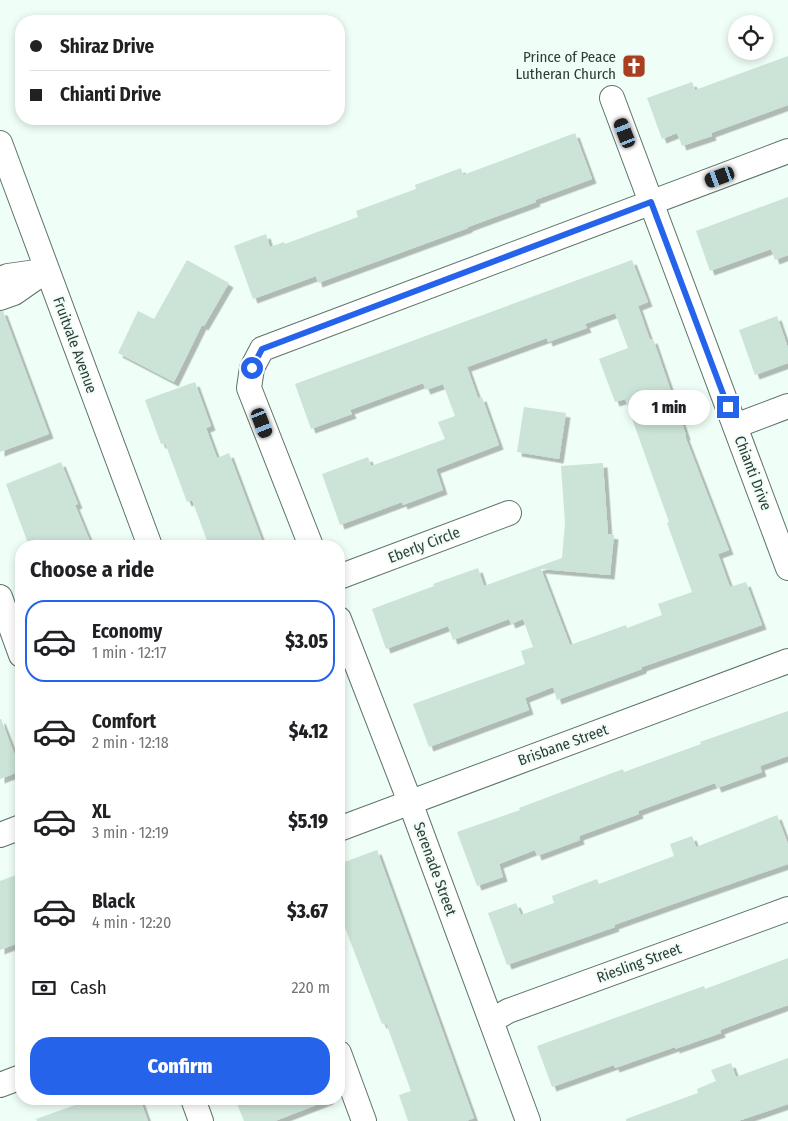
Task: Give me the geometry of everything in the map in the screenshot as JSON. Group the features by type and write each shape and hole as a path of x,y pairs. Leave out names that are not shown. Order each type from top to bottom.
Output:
{"street":[{"name":"Chianti Drive","path":"612,98 788,568"},
{"name":"Fruitvale Avenue","path":"0,143 148,540"},
{"path":"308,540 249,388 252,368 262,349 788,151"},
{"path":"0,279 47,270"},
{"path":"0,298 14,293 47,270"},
{"path":"735,426 788,406"},
{"name":"Eberly Circle","path":"345,575 509,512"},
{"path":"0,597 15,638"},
{"name":"Serenade Street","path":"345,634 410,802 528,1121"},
{"name":"Brisbane Street","path":"345,826 788,661"},
{"path":"0,835 15,829"},
{"name":"Riesling Street","path":"491,1021 508,1011 788,909"},
{"path":"345,1069 364,1121"},
{"path":"0,1085 15,1079"},
{"path":"195,1105 201,1121"}],"building":[{"path":"788,56 788,105 711,133 712,136 682,146 677,133 662,139 647,98 692,82 695,90"},
{"path":"575,133 592,179 468,228 318,283 316,276 253,299 234,246 266,234 270,247 284,242 285,244 358,217 356,211 416,189 415,185 461,168 463,175"},
{"path":"788,197 788,255 775,260 771,249 710,271 696,231"},
{"path":"187,260 229,283 204,326 202,325 174,382 118,353 138,311 154,319"},
{"path":"632,260 648,302 638,306 650,340 653,339 685,436 729,550 718,554 730,587 746,582 762,625 642,667 642,669 557,700 553,687 525,698 529,710 429,747 413,704 525,664 521,651 533,647 523,619 511,624 509,619 453,640 448,626 386,649 372,609 478,568 484,586 562,558 565,523 561,466 603,463 608,534 614,535 610,575 541,569 570,645 626,625 627,628 662,615 658,604 692,592 625,399 615,402 599,359 628,348 615,313 585,324 587,328 548,342 547,338 467,367 478,398 482,397 499,445 436,469 443,490 403,505 402,502 340,525 322,474 368,457 371,466 445,439 438,422 455,416 443,384 426,390 423,383 350,410 352,414 311,429 295,384"},
{"path":"0,311 3,311 49,434 0,452"},
{"path":"777,316 788,348 788,363 755,375 739,330"},
{"path":"195,382 211,426 206,428 217,458 229,453 262,540 207,540 192,500 187,502 165,443 161,444 145,400"},
{"path":"524,407 566,413 559,459 517,452"},
{"path":"61,462 78,504 75,505 90,540 27,540 6,484"},
{"path":"788,711 788,756 760,766 762,772 717,788 715,783 638,811 639,814 579,836 580,840 537,856 535,850 499,864 503,877 477,886 457,832 520,810 519,808 623,769 624,772 701,744 700,742"},
{"path":"1,719 15,755 15,773 0,779"},
{"path":"777,815 788,844 788,864 507,965 488,913 516,903 521,915 554,903 552,896 597,879 599,884 674,856 670,844 692,836 696,847"},
{"path":"377,850 474,1118 466,1121 408,1121 399,1095 411,1091 386,1023 382,1024 345,928 345,862"},
{"path":"15,875 15,944 0,950 0,881"},
{"path":"788,958 788,1005 720,1030 721,1033 675,1049 675,1047 615,1068 614,1065 552,1087 537,1046 704,986 705,989"},
{"path":"788,1058 788,1104 738,1121 626,1121 626,1119 698,1093 697,1089 716,1081 711,1070 731,1063 736,1077"},
{"path":"75,1105 142,1105 148,1121 37,1121 36,1119"},
{"path":"237,1105 316,1105 275,1121 244,1121"}],"place":[{"name":"Prince of Peace Lutheran Church","path":"634,66"}],"route":[{"path":"252,368 262,349 651,202 728,407"}]}
